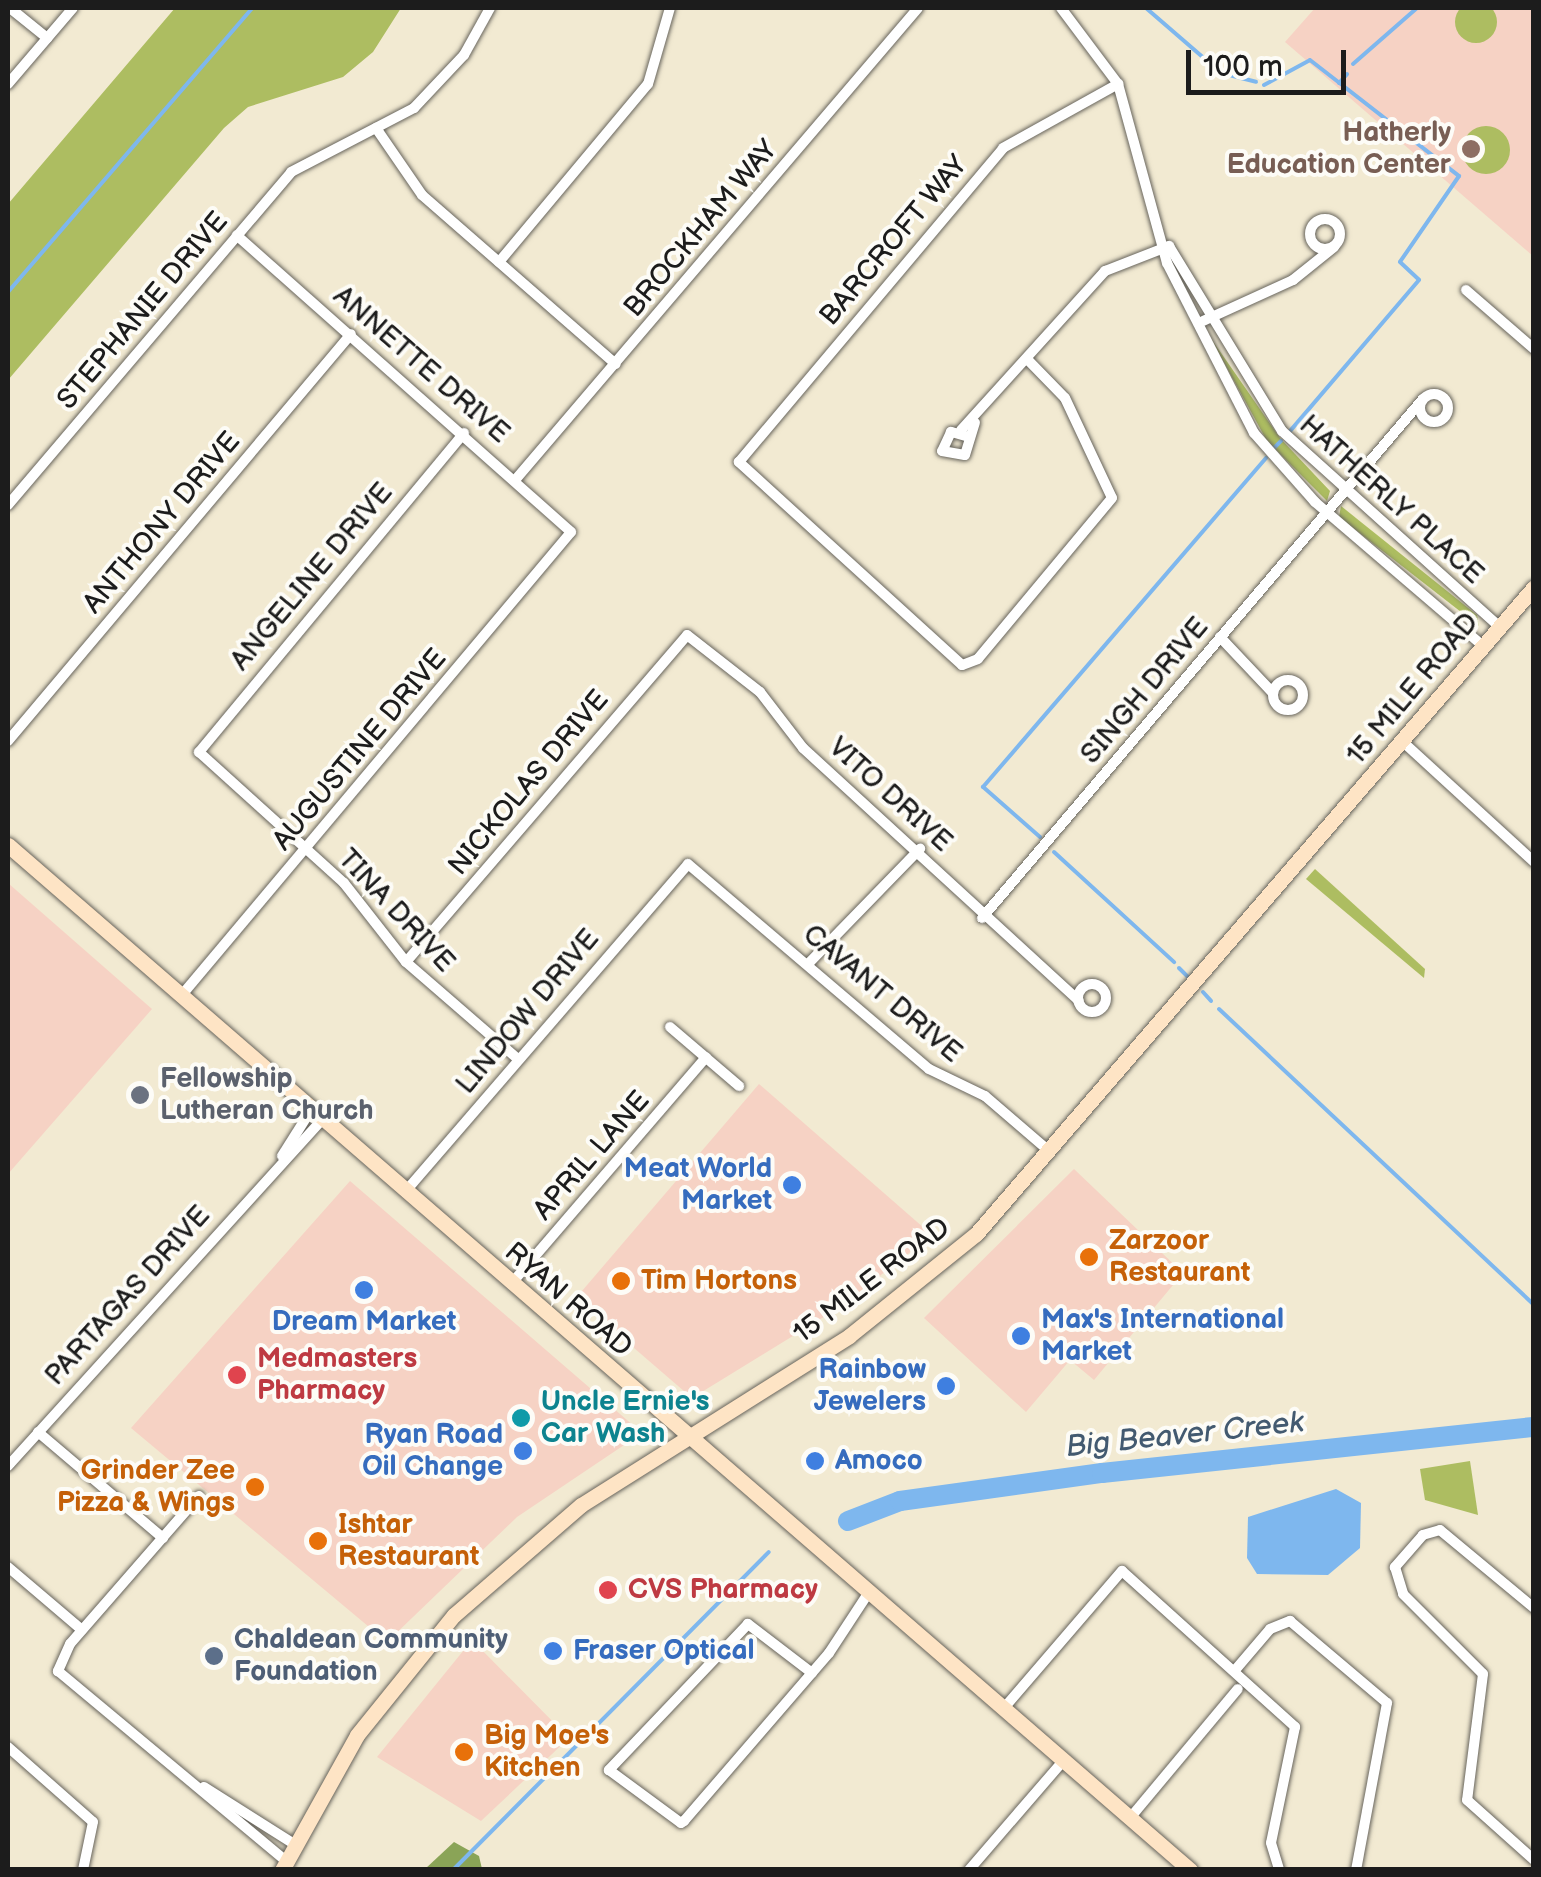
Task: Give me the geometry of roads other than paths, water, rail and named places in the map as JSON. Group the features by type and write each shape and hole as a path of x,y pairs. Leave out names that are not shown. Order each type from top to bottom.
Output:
{"main road":[{"name":"15 MILE ROAD","path":"284,1865 374,1711 462,1607 554,1525 919,1285 1051,1152 1532,591"},
{"name":"RYAN ROAD","path":"8,845 1190,1870"}],"street":[{"path":"10,8 47,38"},
{"path":"8,84 73,8"},
{"path":"490,8 437,86 376,128 412,185 616,364"},
{"path":"499,262 648,84 670,8"},
{"name":"BROCKHAM WAY","path":"516,479 918,8"},
{"name":"HATHERLY PLACE","path":"1061,8 1118,84 1193,325 1254,433 1326,512 1483,646"},
{"name":"BARCROFT WAY","path":"1028,359 1066,398 1112,498 967,665 739,468 1003,148 1118,84"},
{"name":"STEPHANIE DRIVE","path":"8,505 237,235 319,151 376,128"},
{"path":"1193,325 1293,280 1313,260 1334,247 1340,234 1329,220 1312,228 1313,260"},
{"name":"ANNETTE DRIVE","path":"237,235 516,479 571,532"},
{"path":"1312,242 1334,247"},
{"path":"965,434 1105,272 1169,246"},
{"name":"HATHERLY PLACE","path":"1169,246 1207,318 1262,406 1342,493 1500,626"},
{"path":"1466,290 1534,348"},
{"name":"ANTHONY DRIVE","path":"8,741 351,334"},
{"path":"1401,424 1440,421 1448,406 1439,395 1422,400 1426,420"},
{"name":"SINGH DRIVE","path":"982,918 1422,400"},
{"name":"ANGELINE DRIVE","path":"199,752 464,433"},
{"name":"AUGUSTINE DRIVE","path":"180,996 571,532"},
{"name":"VITO DRIVE","path":"687,635 920,850 982,918 1068,987 1078,1002"},
{"name":"NICKOLAS DRIVE","path":"406,962 687,635"},
{"path":"1220,637 1266,677 1283,709 1300,704 1302,689 1285,680 1266,677"},
{"path":"1273,694 1285,680"},
{"path":"1402,741 1534,862"},
{"name":"TINA DRIVE","path":"199,752 306,849 406,962 518,1058"},
{"path":"808,964 920,850"},
{"name":"CAVANT DRIVE","path":"688,864 929,1069 985,1096 1051,1152"},
{"name":"LINDOW DRIVE","path":"405,1192 688,864"},
{"path":"1068,987 1086,986 1102,989 1104,1005 1092,1012 1078,1002 1086,986"},
{"path":"670,1027 739,1086"},
{"name":"APRIL LANE","path":"511,1284 706,1058"},
{"name":"PARTAGAS DRIVE","path":"8,1466 317,1115"},
{"path":"38,1432 162,1538"},
{"path":"199,1496 82,1630 59,1674 204,1788 294,1844"},
{"path":"1534,1608 1447,1533 1430,1530 1408,1551 1396,1584 1483,1674 1467,1800 1534,1860"},
{"path":"8,1567 82,1630"},
{"path":"1004,1708 1122,1572 1236,1669 1295,1727 1271,1842 1279,1870"},
{"path":"812,1673 748,1624 609,1770 681,1823 812,1673 869,1592"},
{"path":"1236,1669 1270,1629 1290,1621 1387,1702 1356,1870"},
{"path":"1130,1818 1238,1689"},
{"path":"8,1747 94,1822 82,1870"},
{"path":"969,1870 1064,1760"},
{"path":"204,1788 215,1808 284,1865"}],"water":[{"path":"1336,1489 1361,1503 1360,1548 1328,1575 1257,1574 1247,1558 1248,1517"}],"waterway":[{"path":"8,292 252,8"},
{"path":"1146,8 1221,73 1256,82"},
{"path":"1353,64 1417,8"},
{"path":"1264,85 1310,60 1459,176 1400,262 1419,280 1289,432"},
{"path":"1339,83 1347,74"},
{"path":"1274,448 1281,441"},
{"path":"1040,837 983,787 1266,458"},
{"path":"1054,852 1174,962"},
{"path":"1179,968 1189,978"},
{"path":"1203,992 1211,1001"},
{"path":"1219,1009 1534,1305"},
{"name":"Big Beaver Creek","path":"848,1521 900,1501 1102,1473 1534,1427"},
{"name":"Big Beaver Creek","path":"453,1870 769,1552"}],"place":[{"name":"Hatherly Education Center","path":"1471,149"},
{"name":"Fellowship Lutheran Church","path":"140,1095"},
{"name":"Meat World Market","path":"792,1185"},
{"name":"Zarzoor Restaurant","path":"1089,1257"},
{"name":"Tim Hortons","path":"621,1281"},
{"name":"Dream Market","path":"364,1290"},
{"name":"Max's International Market","path":"1021,1336"},
{"name":"Medmasters Pharmacy","path":"237,1375"},
{"name":"Rainbow Jewelers","path":"946,1386"},
{"name":"Uncle Ernie's Car Wash","path":"521,1418"},
{"name":"Ryan Road Oil Change","path":"523,1451"},
{"name":"Amoco","path":"815,1461"},
{"name":"Grinder Zee Pizza & Wings","path":"255,1487"},
{"name":"Ishtar Restaurant","path":"318,1541"},
{"name":"CVS Pharmacy","path":"608,1590"},
{"name":"Fraser Optical","path":"553,1651"},
{"name":"Chaldean Community Foundation","path":"214,1656"},
{"name":"Big Moe's Kitchen","path":"464,1752"}]}
